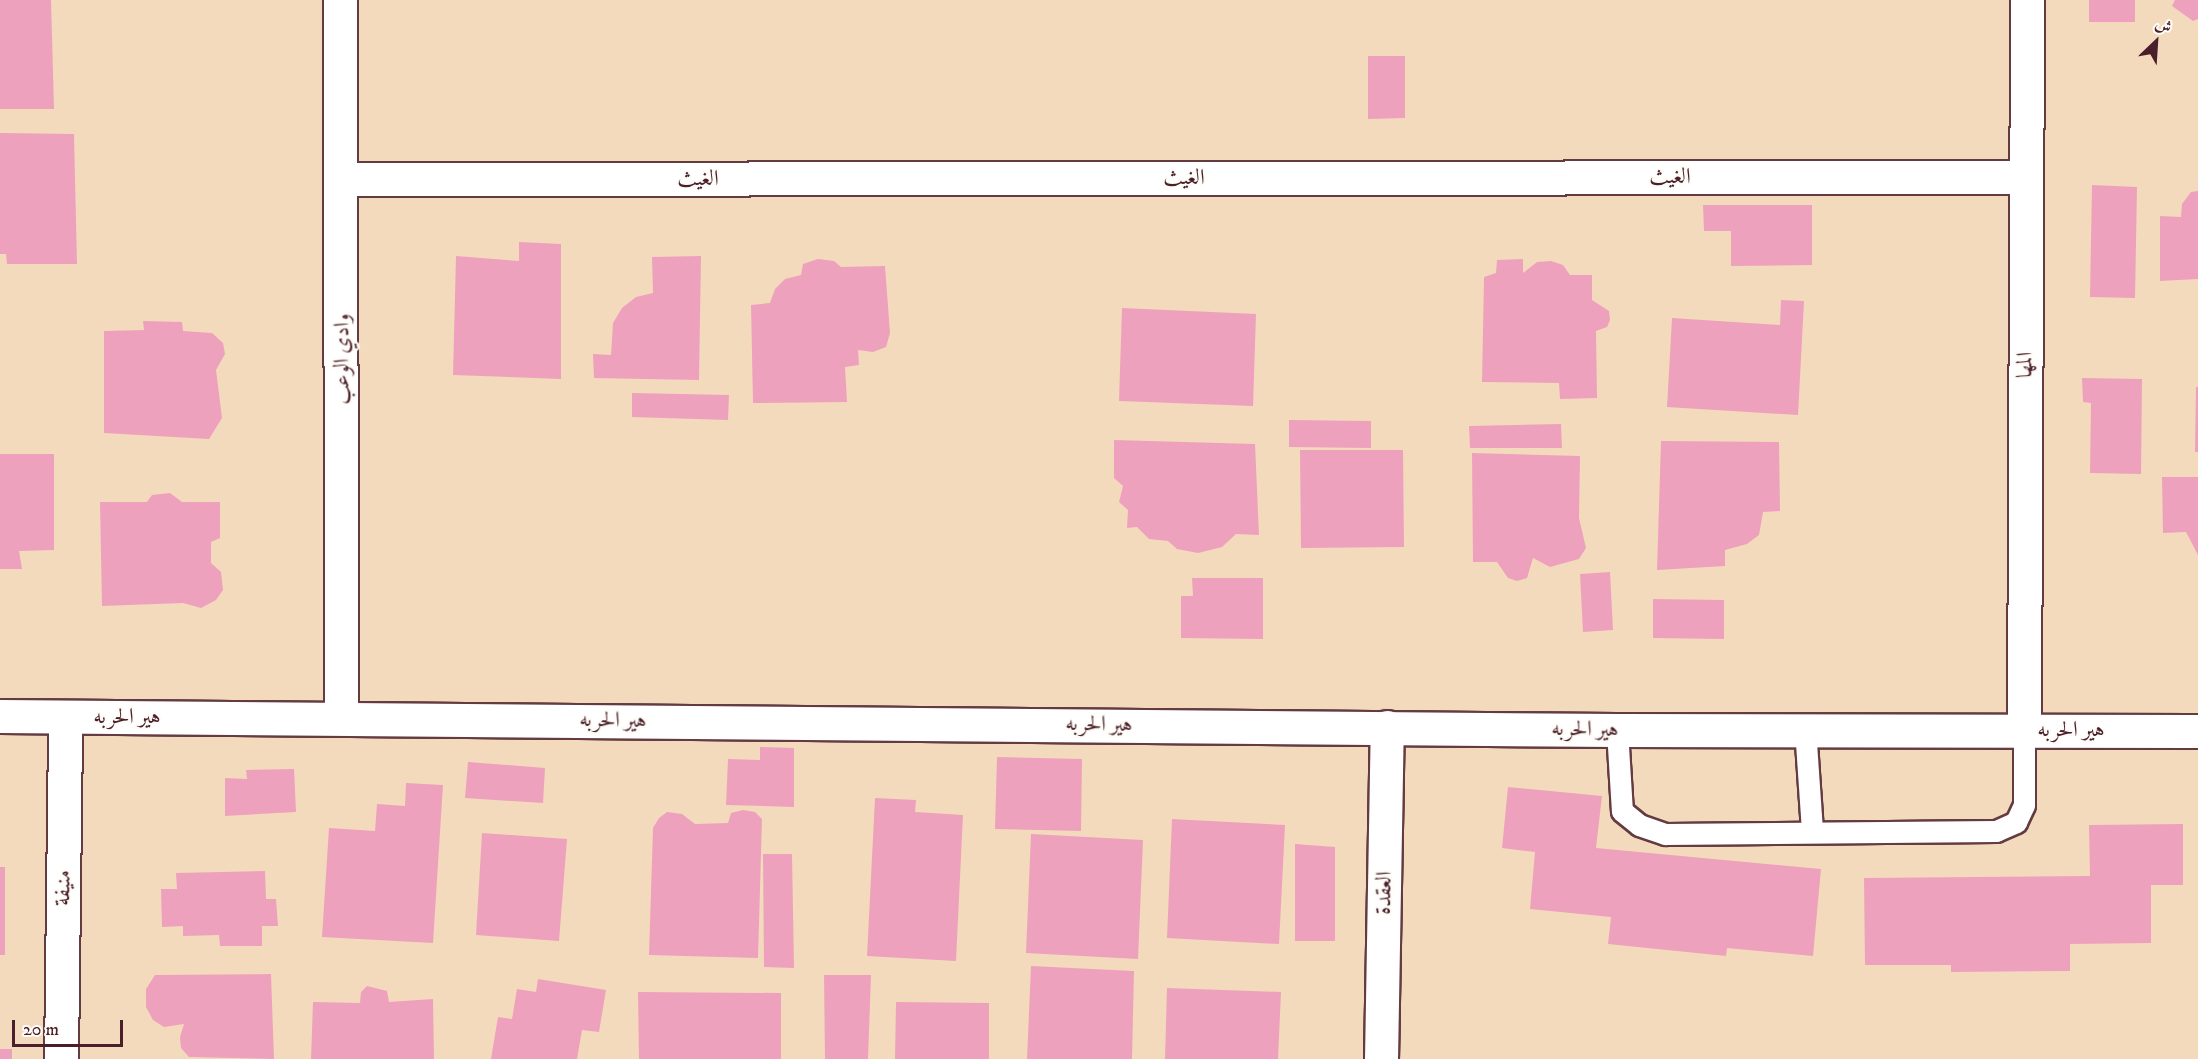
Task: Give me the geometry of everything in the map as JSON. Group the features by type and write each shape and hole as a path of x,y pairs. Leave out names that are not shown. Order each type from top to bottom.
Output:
{"street":[{"name":"وادي الوعب","path":"340,0 343,179 341,717"},
{"name":"المها","path":"2024,729 2027,0"},
{"name":"الغيث","path":"343,179 2026,177"},
{"name":"هير الحربه","path":"0,716 341,717 1617,730 1805,728 2198,731"},
{"name":"منيفة","path":"61,1059 65,717"},
{"name":"العقدة","path":"1381,1059 1387,727"}],"lane":[{"path":"1805,728 1812,832"},
{"path":"1617,730 1622,811 1639,825 1665,834 1996,831 2016,822 2024,805 2024,729"}],"building":[{"path":"0,0 51,0 54,109 0,109"},
{"path":"2089,0 2135,0 2135,22 2089,22"},
{"path":"2175,0 2198,0 2198,19 2193,21 2172,6"},
{"path":"1368,56 1405,56 1405,118 1368,119"},
{"path":"0,133 74,134 77,264 7,264 6,254 0,254"},
{"path":"2092,185 2137,187 2135,298 2090,297"},
{"path":"2198,191 2198,279 2160,281 2160,216 2181,217 2182,204 2191,192"},
{"path":"1703,205 1812,205 1812,265 1731,266 1731,231 1704,231"},
{"path":"519,242 561,244 561,379 453,375 456,256 519,261"},
{"path":"701,256 699,380 594,378 593,354 611,355 613,323 622,308 636,297 653,293 652,257"},
{"path":"818,259 834,261 841,267 885,266 890,333 886,347 873,352 858,350 859,365 845,367 847,402 753,403 751,305 770,303 775,289 785,279 801,275 803,264"},
{"path":"1523,259 1523,273 1537,262 1551,261 1563,265 1570,275 1592,275 1592,300 1609,311 1610,320 1607,327 1596,331 1597,398 1560,399 1559,383 1482,382 1484,277 1496,273 1497,260"},
{"path":"1781,300 1804,301 1798,415 1667,407 1672,318 1780,325"},
{"path":"1122,308 1256,314 1253,406 1119,401"},
{"path":"143,321 182,322 183,331 212,333 223,343 225,354 216,370 222,418 209,439 104,433 104,331 144,330"},
{"path":"2082,378 2142,379 2141,474 2090,473 2091,403 2083,402"},
{"path":"2196,387 2198,387 2198,452 2195,452"},
{"path":"632,393 729,395 728,420 632,417"},
{"path":"1289,420 1371,421 1371,448 1289,447"},
{"path":"1561,424 1562,448 1470,448 1469,426"},
{"path":"1114,440 1255,444 1259,535 1236,534 1222,547 1198,553 1177,549 1168,541 1149,539 1137,527 1127,528 1128,510 1119,502 1123,486 1114,478"},
{"path":"1661,441 1779,442 1780,511 1763,512 1759,535 1747,544 1725,550 1725,566 1657,570"},
{"path":"1300,450 1403,450 1404,547 1301,548"},
{"path":"1472,453 1580,456 1579,518 1586,548 1579,559 1550,567 1533,558 1527,578 1517,581 1508,578 1497,562 1473,562"},
{"path":"0,454 54,454 54,550 19,551 22,569 0,569"},
{"path":"2162,477 2198,477 2198,555 2186,532 2163,533"},
{"path":"170,493 182,502 220,502 220,538 211,542 211,563 221,572 223,590 216,600 201,608 183,603 102,606 100,502 147,502 152,495"},
{"path":"1610,572 1613,630 1583,632 1580,574"},
{"path":"1192,578 1263,578 1263,639 1181,638 1181,596 1193,596"},
{"path":"1653,599 1724,600 1724,639 1653,638"},
{"path":"760,747 794,748 794,807 726,805 728,759 760,760"},
{"path":"997,757 1082,759 1081,831 995,829"},
{"path":"468,762 545,768 543,803 465,798"},
{"path":"294,769 296,812 225,816 225,778 247,779 246,770"},
{"path":"406,783 443,785 433,943 322,937 329,828 375,831 377,804 405,806"},
{"path":"1508,787 1602,796 1596,848 1821,869 1813,956 1727,948 1726,956 1608,944 1611,917 1530,909 1535,852 1502,848"},
{"path":"875,798 916,800 915,812 963,815 956,961 867,956"},
{"path":"743,810 755,812 762,819 758,958 649,955 653,828 659,818 667,812 682,814 695,824 728,823 731,813"},
{"path":"1172,819 1285,825 1279,944 1167,938"},
{"path":"2183,824 2183,885 2151,885 2151,943 2070,944 2070,971 1951,972 1951,965 1865,965 1864,878 2090,876 2089,825"},
{"path":"482,833 567,839 559,941 476,935"},
{"path":"1031,834 1143,840 1138,959 1026,953"},
{"path":"1295,844 1335,847 1335,941 1295,941"},
{"path":"763,854 792,854 794,968 764,967"},
{"path":"0,867 5,867 5,955 0,955"},
{"path":"265,871 266,899 276,899 278,926 262,926 262,946 220,946 219,935 183,936 183,926 162,927 161,889 177,889 176,873"},
{"path":"1031,966 1134,971 1132,1059 1027,1059"},
{"path":"271,974 274,1059 189,1057 181,1048 180,1037 184,1024 164,1027 153,1020 146,1007 146,989 155,975"},
{"path":"824,975 871,975 868,1059 825,1059"},
{"path":"538,979 606,990 599,1032 582,1030 577,1059 491,1059 498,1017 512,1019 517,989 536,992"},
{"path":"367,986 387,991 389,1002 433,999 434,1059 311,1059 313,1002 360,1003 361,992"},
{"path":"1167,988 1281,992 1278,1059 1165,1059"},
{"path":"638,992 781,993 781,1059 639,1059"},
{"path":"896,1002 989,1003 989,1059 895,1059"},
{"path":"0,1049 12,1049 12,1059 0,1059"}]}
